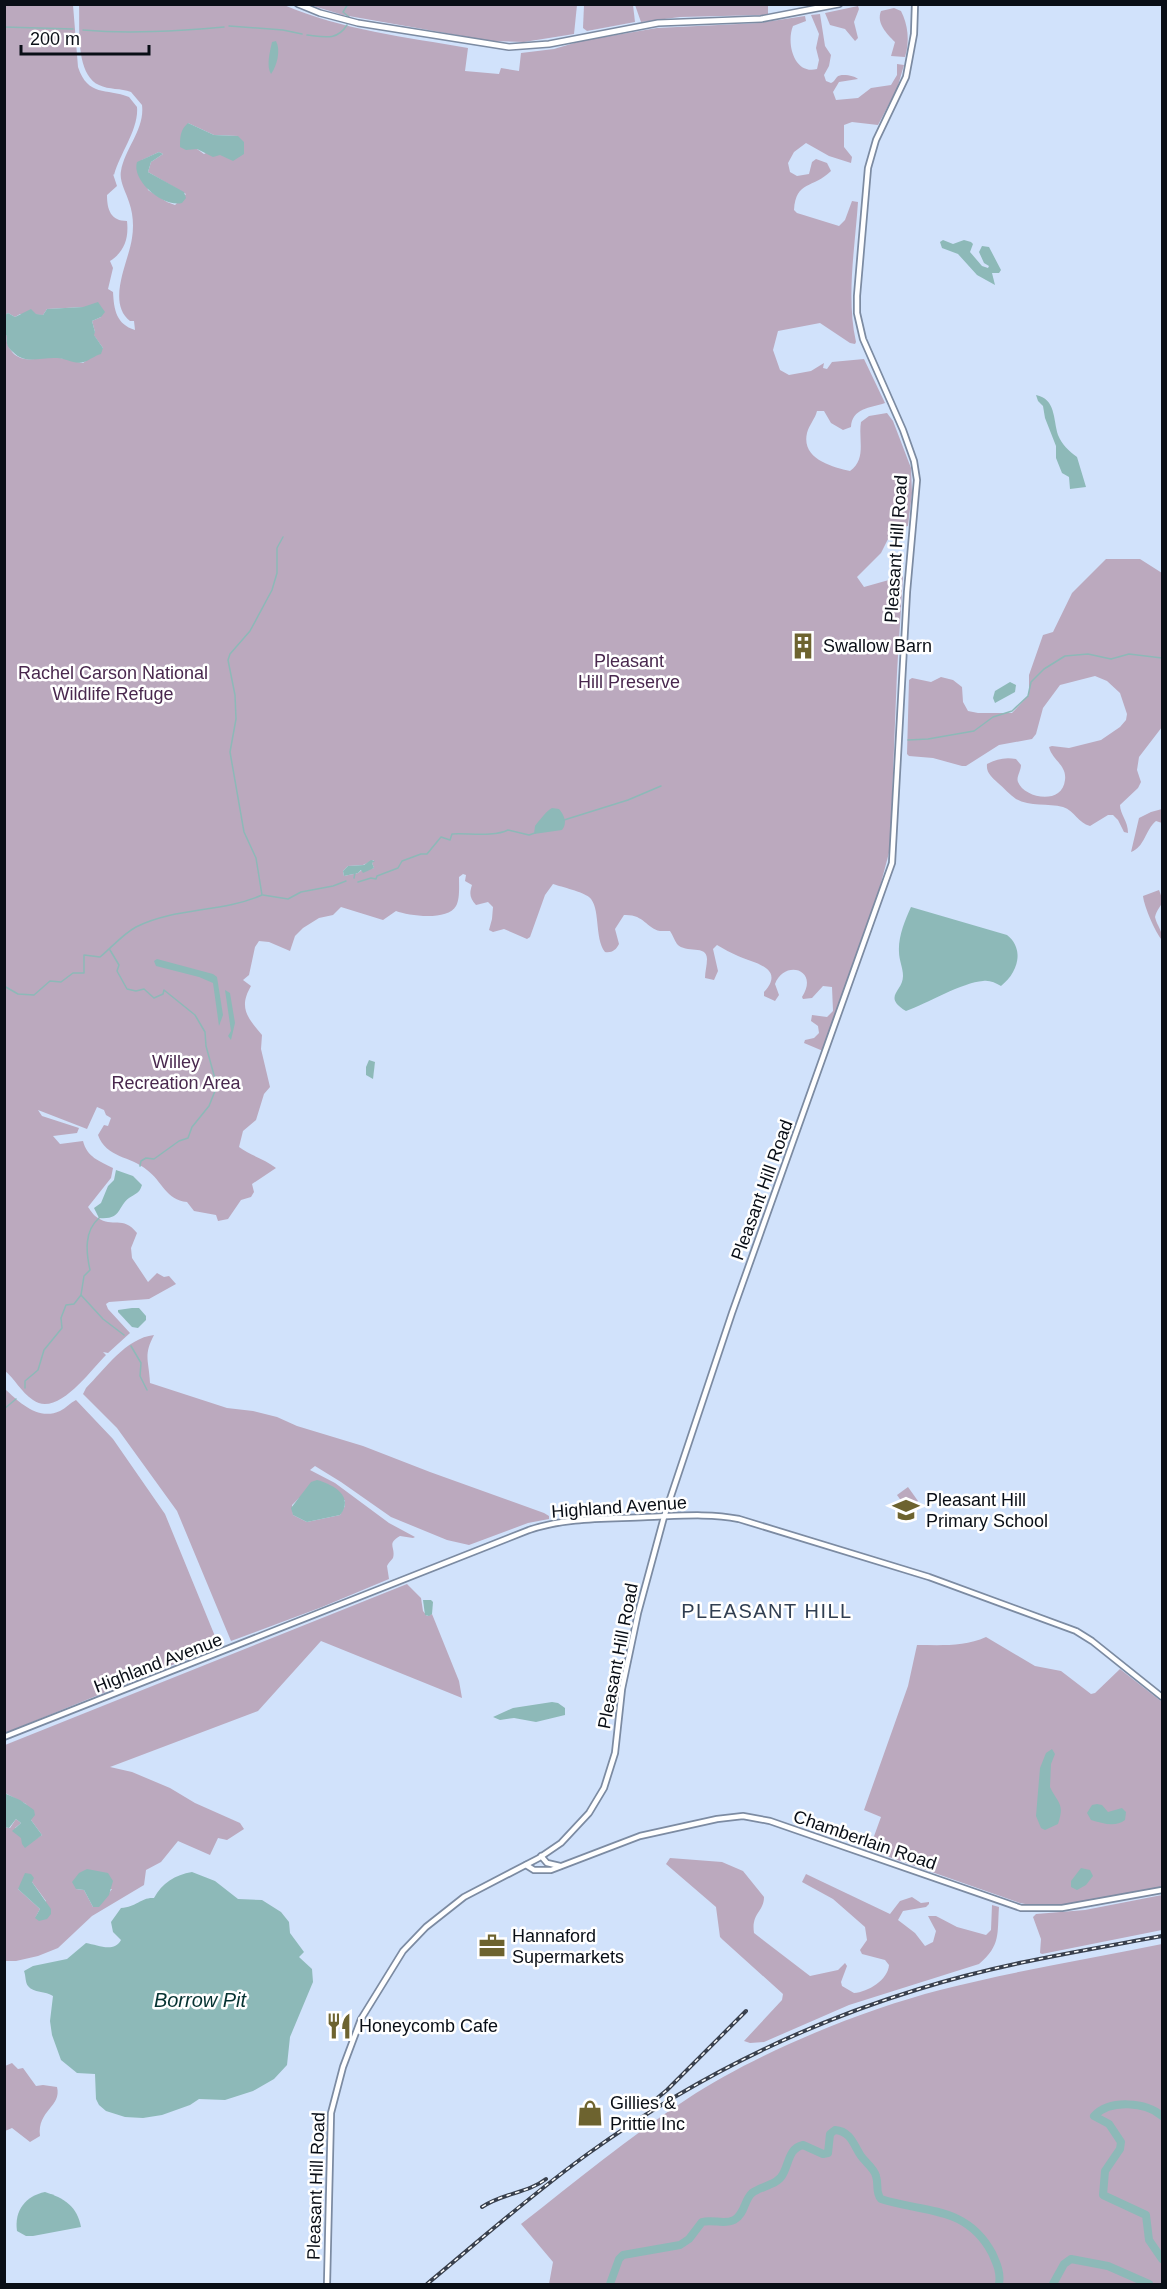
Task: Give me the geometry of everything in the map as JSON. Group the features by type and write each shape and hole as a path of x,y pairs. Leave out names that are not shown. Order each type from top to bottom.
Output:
{"main road":[{"path":"298,4 350,21 509,47 549,44 658,23 761,19 839,4"}],"street":[{"name":"Pleasant Hill Road","path":"327,2284 331,2113 343,2067 362,2018 396,1961 415,1938 464,1897 561,1843 579,1826 596,1803 607,1782 615,1753 622,1689 638,1613 664,1517 732,1313 892,863 907,592 917,480 914,461 903,430 863,339 859,324 857,296 868,166 876,140 906,77 914,34 915,4"},
{"name":"Highland Avenue","path":"4,1737 534,1528 570,1521 706,1515 739,1519 944,1582 1076,1631 1092,1641 1162,1697"},
{"name":"Chamberlain Road","path":"526,1864 532,1870 551,1870 647,1834 717,1819 743,1816 770,1821 1021,1908 1062,1908 1162,1890"},
{"path":"541,1856 547,1863 562,1867"}],"green space":[{"path":"4,5 73,5 78,67 82,77 92,87 99,90 129,97 137,107 135,124 113,174 117,186 107,195 111,214 117,219 127,221 126,239 122,249 110,261 113,268 108,289 113,292 117,316 124,324 135,330 134,321 130,321 123,313 119,292 133,233 132,215 121,175 123,163 141,122 142,105 131,92 107,88 91,79 82,61 80,49 79,5 284,5 351,27 468,48 465,71 499,74 501,68 519,71 521,53 554,49 581,41 657,28 759,23 805,16 806,21 793,26 791,49 797,63 809,70 817,69 819,60 816,48 819,34 811,15 820,14 825,46 831,55 824,75 826,81 831,83 842,75 858,79 839,82 833,92 836,100 858,98 871,88 891,85 897,75 897,64 904,65 897,89 878,125 852,122 844,125 844,147 852,157 851,163 829,156 806,143 794,152 788,163 790,172 797,176 809,174 812,162 816,159 827,163 831,171 802,189 795,200 794,210 797,213 839,226 845,220 852,201 858,202 851,290 856,342 855,344 850,343 820,323 778,331 773,350 780,370 789,375 811,371 824,363 823,368 827,369 832,362 864,359 885,403 858,412 851,427 843,430 831,423 824,411 817,411 807,433 806,442 813,455 820,460 850,471 860,455 861,422 869,416 887,413 893,421 911,468 912,493 908,526 893,529 881,553 857,577 864,587 903,576 890,849 878,894 823,1051 804,1043 805,1040 814,1038 819,1033 818,1026 811,1021 812,1015 827,1017 833,1011 832,987 823,986 812,998 803,999 807,980 804,974 792,970 779,976 775,984 779,995 775,1001 764,996 770,984 770,972 759,964 717,945 713,949 718,971 714,980 705,978 707,959 704,952 681,947 670,931 655,929 631,915 624,915 615,929 618,946 612,951 605,952 600,939 593,902 582,893 553,884 545,895 530,937 527,939 504,929 493,932 489,930 493,907 488,902 476,905 471,896 472,885 465,881 466,875 463,874 459,877 459,896 456,906 445,914 419,916 396,911 383,920 341,907 333,915 319,918 303,928 295,936 290,951 269,942 259,941 255,947 249,975 243,980 251,986 245,1007 249,1018 262,1035 261,1049 270,1087 264,1094 256,1120 243,1131 239,1147 276,1168 252,1184 254,1192 251,1197 241,1200 228,1219 218,1221 216,1215 194,1211 187,1202 180,1201 169,1194 141,1165 107,1148 98,1135 104,1125 108,1126 111,1118 104,1110 97,1107 87,1129 38,1110 42,1116 79,1128 77,1133 53,1136 60,1144 83,1141 91,1155 113,1168 111,1178 88,1207 95,1216 103,1221 127,1224 137,1233 131,1248 132,1258 148,1282 157,1273 164,1277 169,1276 176,1284 149,1299 106,1304 130,1333 108,1353 103,1352 106,1355 82,1381 62,1398 52,1403 42,1404 29,1397 4,1370 5,333 10,349 18,357 24,359 54,357 83,363 103,348 93,334 95,332 92,321 101,317 83,307 47,309 43,315 20,314 15,317 8,313 5,315","holes":["188,123 214,135 238,136 204,154 197,149","159,152 163,154 151,162 148,172 186,194 175,205 148,190 142,160","374,860 372,863 374,868 344,876 343,871 348,866 363,865"]},
{"path":"310,5 577,5 574,34 524,42 491,41 343,15"},
{"path":"584,5 633,5 635,22 587,31 583,28"},
{"path":"635,5 768,5 768,15 680,17 641,22"},
{"path":"858,6 854,22 858,38 855,41 845,29 830,25 825,13"},
{"path":"894,8 901,11 907,27 905,57 891,56 895,42 883,28 880,20 881,11"},
{"path":"1106,559 1140,559 1162,573 1162,727 1139,757 1137,770 1141,782 1138,788 1120,805 1128,833 1124,832 1113,815 1108,815 1090,826 1063,807 1033,804 1016,799 987,770 987,764 994,761 1005,758 1016,759 1021,765 1018,782 1022,788 1043,797 1057,794 1062,788 1065,775 1062,766 1049,747 1069,748 1101,740 1126,720 1127,714 1120,693 1107,681 1095,676 1060,685 1043,708 1036,734 1032,739 999,745 966,766 907,754 909,680 912,678 931,682 941,677 953,680 962,687 963,702 968,711 1012,713 1029,695 1029,675 1043,635 1053,632 1072,593"},
{"path":"1162,809 1162,823 1156,821 1136,850 1131,852 1139,818"},
{"path":"1159,890 1162,902 1155,917 1162,940 1150,919 1143,896"},
{"path":"154,1335 148,1353 150,1383 227,1408 277,1417 297,1426 363,1446 544,1513 549,1516 549,1519 528,1523 469,1545 447,1540 391,1517 315,1466 310,1470 335,1483 389,1523 415,1537 400,1536 393,1541 394,1554 387,1566 389,1579 231,1641 177,1511 117,1428 83,1394 86,1388 125,1348 144,1337","holes":["299,1498 345,1500 345,1506 340,1515 307,1522 293,1515 292,1505"]},
{"path":"5,1389 30,1409 44,1414 60,1411 76,1400 113,1439 165,1514 219,1646 5,1733"},
{"path":"908,1487 918,1501 907,1509 897,1495"},
{"path":"407,1584 421,1598 423,1611 427,1616 432,1614 459,1681 462,1698 321,1641 258,1711 110,1767 132,1772 170,1788 195,1803 240,1823 244,1829 227,1840 218,1838 210,1855 178,1841 161,1862 146,1870 144,1885 92,1916 58,1948 16,1961 5,1961 5,1827 10,1828 16,1819 21,1823 15,1828 31,1842 42,1835 31,1820 26,1804 5,1793 5,1745","holes":["32,1882 46,1901 35,1918 40,1909 18,1889","76,1889 112,1889 98,1907 93,1907 84,1890"]},
{"path":"986,1637 1035,1666 1061,1671 1091,1694 1095,1693 1120,1669 1162,1702 1162,1887 1072,1904 1020,1903 869,1850 881,1817 864,1810 908,1686 917,1645 961,1644"},
{"path":"670,1858 722,1862 743,1871 764,1897 754,1921 754,1933 810,1976 838,1970 845,1963 847,1966 841,1982 842,1986 854,1993 865,1990 881,1980 889,1965 885,1960 862,1954 860,1950 867,1940 865,1927 833,1899 802,1882 806,1874 890,1914 900,1901 912,1897 921,1903 929,1902 926,1907 903,1911 898,1920 915,1933 925,1946 933,1942 936,1931 928,1916 936,1916 957,1927 986,1935 991,1930 992,1905 999,1907 998,1932 991,1951 979,1964 849,2005 764,2042 750,2043 744,2041 782,2000 783,1994 720,1937 716,1907 666,1864"},
{"path":"1162,1895 1162,1930 1040,1953 1041,1939 1033,1917 1036,1914 1085,1910"},
{"path":"1162,1944 1162,2284 549,2284 553,2262 521,2224 644,2129 715,2082 809,2035 876,2009 940,1990 996,1977"},
{"path":"12,2063 18,2069 23,2068 36,2086 57,2087 56,2099 42,2120 40,2136 30,2142 12,2128 5,2131 5,2066"}],"water":[{"path":"276,41 278,58 271,74 269,54 272,42"},
{"path":"188,123 214,135 238,136 244,142 244,154 233,161 220,155 213,157 197,149 186,150 180,147 183,128"},
{"path":"159,152 163,154 151,162 148,172 184,192 186,198 182,203 158,197 150,192 139,177 136,169 137,162"},
{"path":"943,240 953,244 964,240 971,242 973,244 970,252 982,266 988,268 989,266 984,263 979,252 982,246 989,247 1001,270 999,273 992,273 995,285 977,275 958,254 942,248 940,242"},
{"path":"98,302 105,312 101,317 92,321 94,335 103,348 101,354 81,363 57,358 23,358 8,347 7,336 4,333 5,315 8,313 15,317 31,309 36,314 43,315 47,309 83,307"},
{"path":"1036,395 1042,397 1050,405 1058,435 1066,448 1077,457 1086,487 1070,489 1069,477 1062,473 1043,406"},
{"path":"1010,682 1016,685 1015,692 995,703 993,698 995,691"},
{"path":"552,808 559,809 564,816 565,825 562,830 534,834 535,826"},
{"path":"371,860 375,861 372,863 374,868 363,873 361,870 358,873 344,876 343,871 348,866 364,865"},
{"path":"911,907 1007,935 1013,941 1017,954 1012,975 1001,986 988,981 975,982 906,1011 899,1006 895,998 903,976 899,955 900,940"},
{"path":"157,959 217,977 223,1015 219,1026 213,983 156,966 154,961"},
{"path":"225,990 230,993 235,1023 231,1040 228,1036 231,1031"},
{"path":"369,1060 375,1062 373,1079 366,1075"},
{"path":"116,1170 133,1176 142,1185 115,1215 99,1218 94,1208 101,1203 108,1186 114,1180"},
{"path":"139,1308 146,1316 146,1320 138,1328 132,1327 118,1312 118,1310"},
{"path":"317,1480 340,1492 344,1497 344,1508 340,1515 307,1522 293,1515 291,1508 311,1482"},
{"path":"423,1600 433,1602 432,1614 429,1616 425,1615"},
{"path":"552,1702 565,1708 565,1715 536,1722 514,1718 500,1720 493,1717 513,1708"},
{"path":"1052,1749 1055,1754 1051,1764 1050,1787 1060,1804 1061,1812 1058,1824 1045,1830 1041,1828 1036,1816 1040,1768 1046,1753"},
{"path":"4,1793 34,1810 35,1815 31,1820 42,1835 25,1848 21,1838 12,1831 21,1823 16,1819 9,1828 5,1827"},
{"path":"1092,1805 1102,1805 1108,1812 1122,1808 1126,1812 1125,1820 1113,1824 1091,1820 1087,1813"},
{"path":"1081,1868 1090,1870 1093,1876 1086,1885 1077,1890 1071,1887 1071,1881"},
{"path":"87,1869 108,1873 113,1881 109,1895 99,1907 93,1907 84,1890 76,1889 72,1882 79,1873"},
{"name":"Borrow Pit","path":"192,1872 215,1881 238,1899 262,1900 281,1912 289,1922 290,1933 304,1952 299,1957 312,1969 313,1982 290,2037 287,2065 274,2079 253,2091 225,2100 199,2099 190,2105 162,2115 143,2118 125,2117 106,2111 96,2099 95,2074 77,2073 61,2060 52,2035 50,2021 53,1996 30,1988 26,1983 24,1971 33,1966 67,1959 86,1943 105,1947 118,1944 121,1940 113,1932 111,1922 121,1908 154,1898 170,1880"},
{"path":"25,1873 31,1874 34,1878 32,1882 51,1909 51,1914 47,1919 39,1921 35,1918 40,1909 18,1889"},
{"path":"45,2192 69,2204 81,2227 33,2236 26,2236 17,2231 17,2217 23,2205 32,2197"}],"waterway":[{"path":"348,4 343,12 349,17"},
{"path":"307,35 334,36 347,25"},
{"path":"229,26 283,30 302,34"},
{"path":"4,27 73,29"},
{"path":"83,30 154,32 224,27"},
{"path":"4,986 18,994 34,995 50,981 61,982 73,973 84,973 84,955 100,957 136,927 167,916 231,905 262,895 256,858 244,832 230,752 236,719 235,695 228,660 230,654 250,631 272,590 277,573 277,548 283,537"},
{"path":"908,740 974,731 993,717 1012,711 1028,696 1031,682 1044,669 1065,656 1088,654 1111,659 1129,654 1162,658"},
{"path":"564,820 628,800 661,786"},
{"path":"358,882 371,878 376,879 377,876 398,868 402,861 427,854 441,837 450,840 452,834 488,834 508,830 529,835 535,833"},
{"path":"354,878 355,873"},
{"path":"263,895 288,899 301,892 346,881"},
{"path":"110,950 119,965 117,971 127,989 136,991 144,989 154,998 163,994 164,990 195,1015 205,1032 206,1046 217,1086 209,1106 192,1127 188,1138 179,1141 154,1159 146,1158 141,1161 140,1166"},
{"path":"25,1388 25,1381 38,1370 44,1350 62,1328 61,1318 66,1305 74,1304 81,1295 84,1276 90,1270 87,1242 91,1229 99,1218"},
{"path":"81,1295 103,1319 124,1335"},
{"path":"131,1346 141,1363 140,1376 147,1390"},
{"path":"4,1409 16,1399"},
{"path":"1162,2116 1147,2108 1128,2104 1109,2107 1094,2116 1109,2124 1121,2142 1120,2149 1105,2171 1103,2195 1146,2215 1149,2240 1162,2259"},
{"path":"610,2284 619,2259 623,2255 680,2245 689,2239 702,2222 734,2220 752,2193 781,2178 795,2149 803,2145 823,2154 828,2153 830,2134 835,2130 848,2136 861,2156 874,2170 881,2199 943,2213 970,2226 982,2237 997,2265 999,2284"},
{"path":"1053,2284 1064,2264 1071,2259 1108,2266 1149,2284"}],"railway":[{"path":"427,2284 527,2201 627,2127 706,2079 789,2038 875,2003 949,1980 1040,1959 1162,1936"},
{"path":"649,2105 746,2011"},
{"path":"482,2207 546,2179"}],"place":[{"name":"Swallow Barn","path":"803,646"},
{"name":"Pleasant Hill Primary School","path":"906,1510"},
{"name":"Hannaford Supermarkets","path":"492,1946"},
{"name":"Honeycomb Cafe","path":"339,2026"},
{"name":"Gillies & Prittie Inc","path":"590,2113"}],"district":[{"name":"PLEASANT HILL","path":"767,1611"}],"park label":[{"name":"Pleasant Hill Preserve","path":"629,671"},
{"name":"Rachel Carson National Wildlife Refuge","path":"113,683"},
{"name":"Willey Recreation Area","path":"176,1072"}]}
